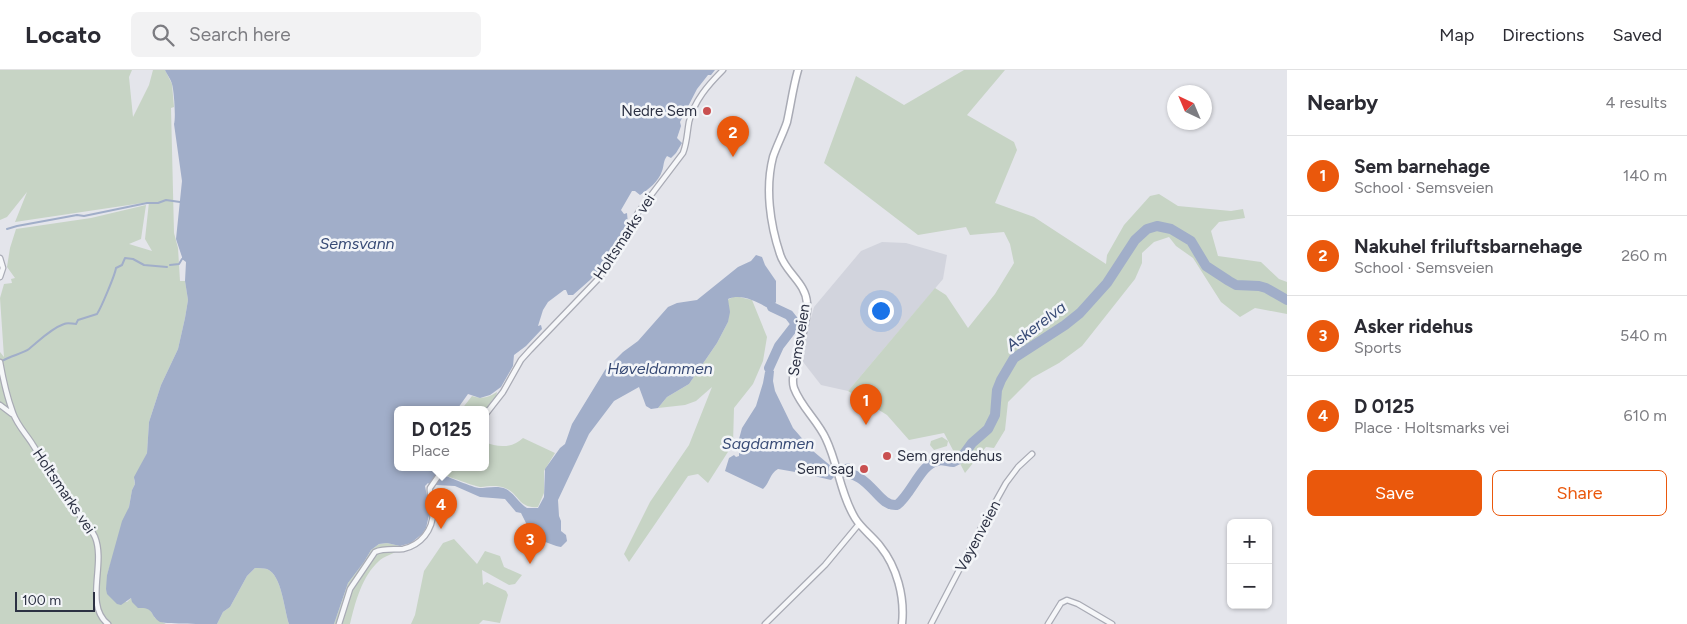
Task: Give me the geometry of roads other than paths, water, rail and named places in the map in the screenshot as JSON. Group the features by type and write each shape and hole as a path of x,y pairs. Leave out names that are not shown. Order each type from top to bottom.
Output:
{"main road":[{"name":"Semsveien","path":"798,70 786,125 773,157 769,192 780,255 784,264 801,286 807,301 805,322 792,382 797,395 825,437 851,511 859,524"},
{"path":"859,524 880,546 892,567 902,599 902,624"}],"street":[{"name":"Holtsmarks vei","path":"489,410 503,392 521,360 600,277 639,211 683,153 691,134 692,113 701,94 723,70"},
{"path":"0,258 2,268 0,277"},
{"name":"Holtsmarks vei","path":"0,363 13,415 55,481 94,536 100,560 96,599 97,608 108,624"},
{"path":"0,405 13,415"},
{"name":"Vøyenveien","path":"931,624 1006,483 1018,467 1032,454"},
{"path":"339,624 350,589 370,557 379,550 403,548 417,544 432,526 431,486 442,471"},
{"path":"765,624 826,565 859,524"},
{"path":"1048,624 1061,603 1067,600 1078,604 1112,624"}],"water":[{"name":"Semsvann","path":"165,70 715,70 711,75 708,75 697,89 680,122 681,126 677,138 682,143 676,153 671,158 667,156 661,175 653,185 640,195 632,191 621,210 624,214 627,213 628,224 602,267 573,295 568,295 566,290 564,290 548,302 543,310 538,326 541,325 542,329 526,346 514,355 513,366 501,387 490,395 480,398 468,394 459,406 394,406 394,471 440,471 436,477 433,477 435,478 430,485 428,483 425,486 430,511 426,528 411,543 400,546 387,543 379,544 371,550 348,583 334,624 289,624 276,578 264,568 255,568 247,576 230,607 223,612 217,624 160,622 150,610 138,608 131,598 121,605 117,604 107,594 107,575 122,521 129,507 135,484 134,477 147,453 149,422 161,385 178,349 188,300 185,281 186,262 182,259 176,239 182,181 174,124 174,98 171,82"},
{"name":"Høveldammen","path":"756,255 762,257 776,281 776,302 770,309 755,301 744,298 733,297 728,299 730,312 728,322 717,343 689,384 667,397 658,408 651,409 646,406 639,387 614,401 589,434 558,500 561,531 566,535 567,541 561,547 540,541 531,533 529,525 527,525 521,513 516,512 505,499 480,497 455,486 435,485 442,474 479,488 496,487 506,489 527,508 538,508 544,497 545,469 565,444 572,424 605,370 623,352 638,341 668,307 677,303 697,300 738,267 751,261"},
{"name":"Sagdammen","path":"769,368 774,371 775,391 793,428 813,451 832,467 850,463 845,476 834,477 831,480 778,469 773,473 763,489 725,471 729,458 734,455 736,457 739,456 739,439 742,428 756,406 765,372"}],"waterway":[{"path":"7,229 77,215 84,216 147,203 158,203 166,200 180,202"},
{"name":"Askerelva","path":"835,472 847,473 857,477 884,500 890,504 897,505 931,463 941,460 953,462 961,458 972,443 988,429 995,415 997,390 1014,358 1080,313 1107,283 1135,240 1147,229 1157,226 1171,229 1191,241 1206,266 1229,281 1236,285 1266,288 1287,300"},
{"path":"2,361 27,350 59,326 67,323 76,324 78,320 97,314 116,268 122,265 125,258 133,259 144,265 167,267"},
{"path":"170,265 179,264 182,259"},
{"name":"Askerelva","path":"769,368 779,346 796,324 789,315 772,307"}],"place":[{"name":"Nedre Sem","path":"707,111"},
{"name":"Nakuhel friluftsbarnehage","path":"733,157"},
{"name":"Sem barnehage","path":"866,425"},
{"name":"Sem grendehus","path":"887,456"},
{"name":"Sem sag","path":"864,469"},
{"name":"D 0125","path":"441,529"},
{"name":"Asker ridehus","path":"530,564"}]}
